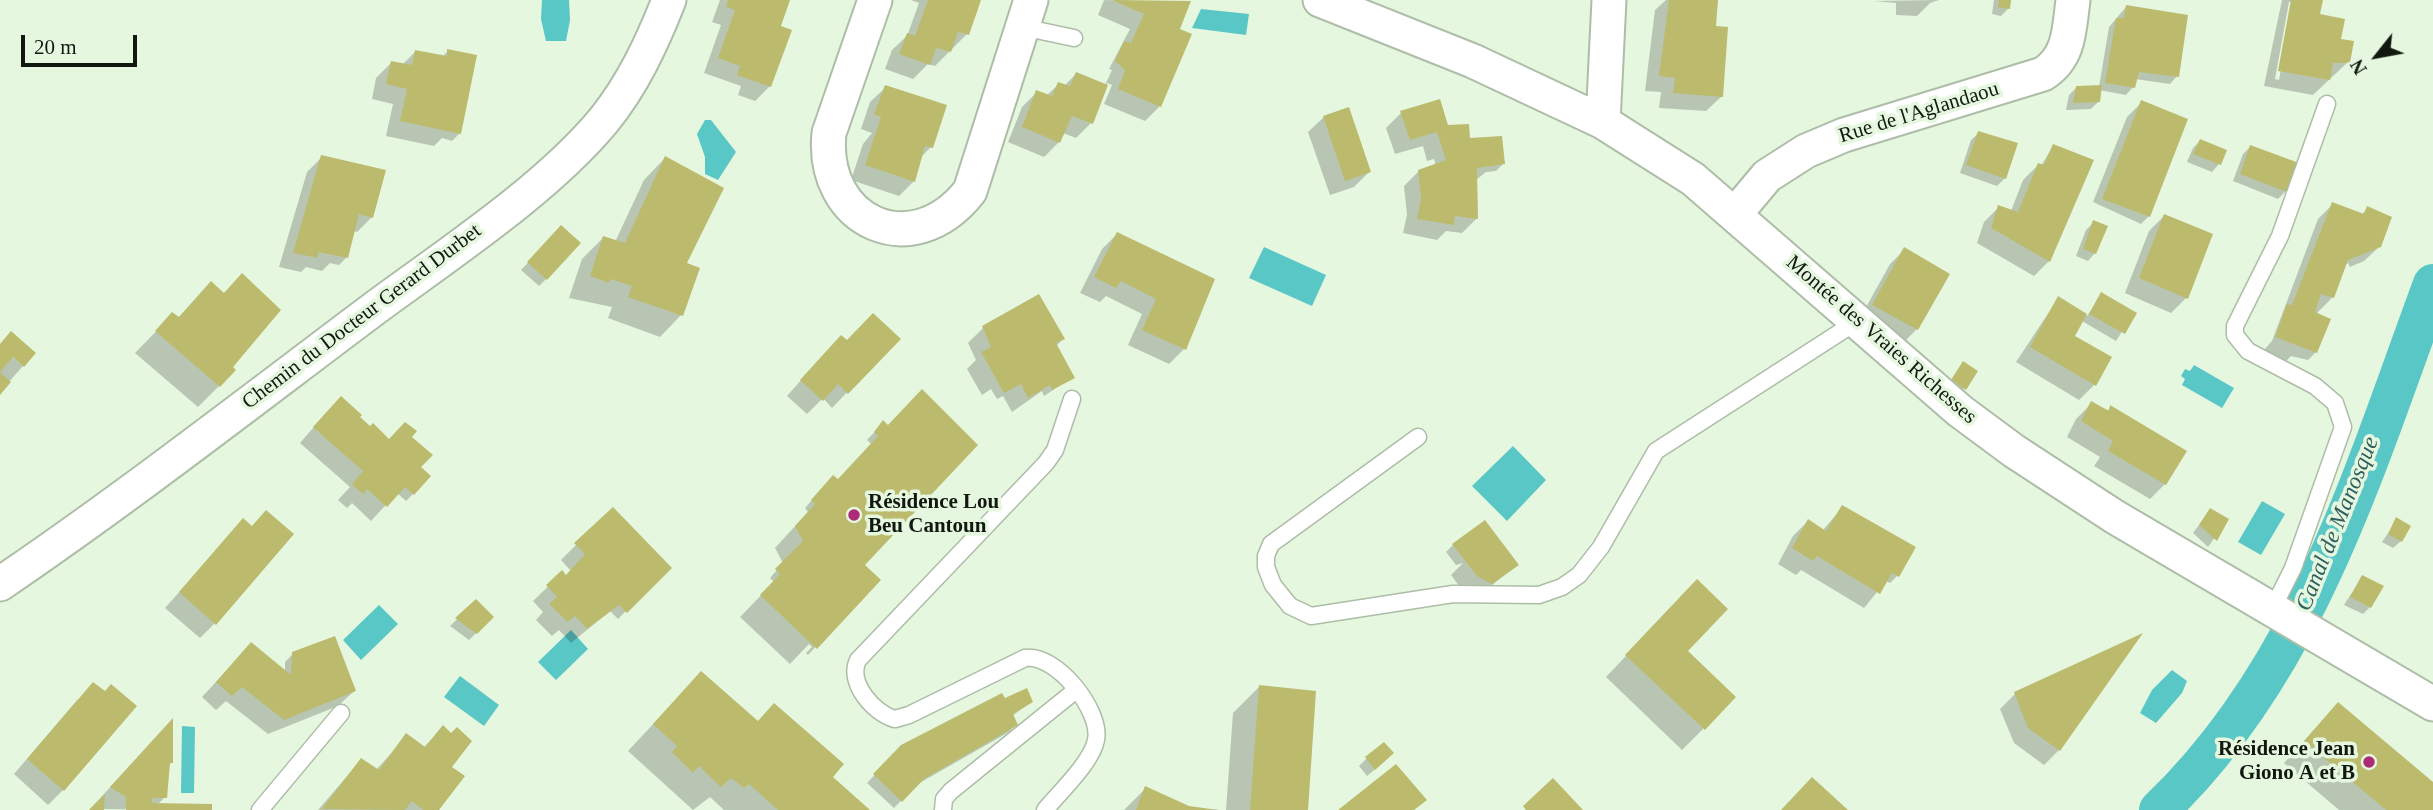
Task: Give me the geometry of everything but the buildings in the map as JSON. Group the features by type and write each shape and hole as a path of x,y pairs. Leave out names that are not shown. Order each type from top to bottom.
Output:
{"street":[{"name":"Chemin du Docteur Gerard Durbet","path":"0,584 83,527 455,248 555,169 619,101 645,57 669,0"},
{"path":"875,0 829,133 827,150 832,176 852,207 879,226 899,231 932,225 959,205 970,191 1027,13"},
{"name":"Montée des Vraies Richesses","path":"1320,0 1473,61 1602,122 1693,179 1736,213 1856,322 1960,411 2014,451 2115,517 2433,705"},
{"path":"1602,122 1609,0"},
{"name":"Rue de l'Aglandaou","path":"1736,213 1767,176 1806,151 1844,135 2043,74 2060,61 2066,49 2073,0"}],"lane":[{"path":"1027,13 1074,38"},
{"path":"2276,613 2343,427 2335,403 2315,386 2248,351 2235,335 2235,326 2280,236 2327,104"},
{"path":"1418,437 1271,544 1266,556 1268,576 1290,606 1316,616 1445,595 1539,595 1562,587 1579,575 1601,547 1656,451 1856,322"},
{"path":"1045,810 1088,758 1097,738 1095,721 1076,690 1059,670 1032,657 909,715 895,719 873,706 853,674 858,660 1046,463 1055,450 1072,399"},
{"path":"943,810 944,799 951,792 1076,690"},
{"path":"260,810 341,713"}],"water":[{"path":"542,0 569,0 570,20 566,41 546,41 541,19"},
{"path":"1201,9 1249,14 1246,35 1192,28"},
{"path":"705,120 711,120 736,152 718,180 705,174 705,157 697,134"},
{"path":"1264,247 1326,275 1312,306 1249,278"},
{"path":"2194,365 2234,388 2222,408 2182,385 2185,379 2181,376 2185,369 2190,371"},
{"path":"1513,446 1546,480 1507,521 1472,486"},
{"path":"2262,501 2285,514 2261,555 2238,542"},
{"path":"379,605 398,624 361,660 343,640"},
{"path":"571,630 588,649 556,680 538,662"},
{"path":"2172,670 2187,681 2182,693 2156,723 2140,713 2152,690"},
{"path":"460,676 499,705 484,726 444,697"},
{"path":"182,726 195,727 194,793 181,793"}],"waterway":[{"name":"Canal de Manosque","path":"2159,810 2210,755 2255,694 2293,631 2326,564 2355,495 2433,284"}],"place":[{"name":"Résidence Lou Beu Cantoun","path":"854,515"},
{"name":"Résidence Jean Giono A et B","path":"2369,762"}]}
